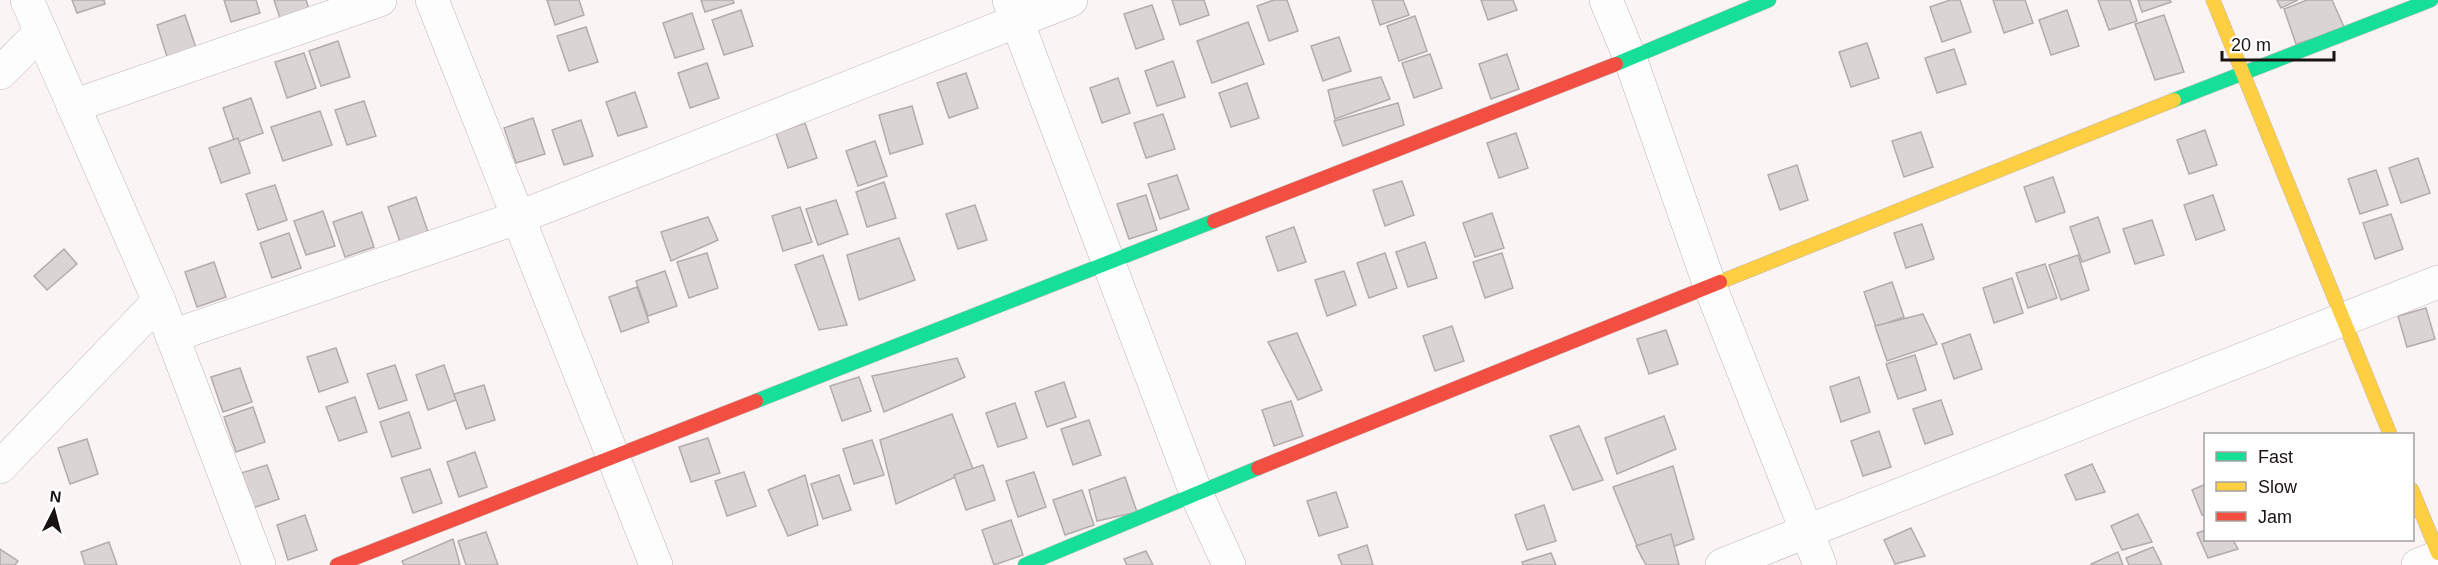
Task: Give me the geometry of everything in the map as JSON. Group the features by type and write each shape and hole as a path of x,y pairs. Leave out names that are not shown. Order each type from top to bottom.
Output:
{"street":[{"path":"27,0 159,301 259,565"},
{"path":"72,106 380,0"},
{"path":"432,0 656,565"},
{"path":"172,336 517,218 1013,11 1071,0"},
{"path":"1606,0 1630,58 1710,286 1820,565"},
{"path":"337,565 1630,58 1769,0"},
{"path":"2213,0 2389,433"},
{"path":"1025,565 1196,493 1710,286 2241,73 2431,0"},
{"path":"1013,11 1196,493 1229,565"},
{"path":"0,73 41,32"},
{"path":"1722,565 2438,282"},
{"path":"0,467 159,301"},
{"path":"2414,495 2438,555 2418,565"}],"building":[{"path":"72,0 104,0 105,4 77,13"},
{"path":"224,0 256,0 260,13 231,22"},
{"path":"274,0 306,0 309,9 280,18"},
{"path":"547,0 579,0 584,15 555,25"},
{"path":"701,0 733,0 734,3 705,12"},
{"path":"1172,0 1204,0 1209,15 1180,25"},
{"path":"1274,0 1287,0 1298,31 1269,41 1257,6"},
{"path":"1372,0 1403,0 1409,15 1380,25"},
{"path":"1481,0 1513,0 1517,10 1488,20"},
{"path":"1950,0 1960,0 1971,32 1942,42 1930,7"},
{"path":"1993,0 2025,0 2033,23 2004,33"},
{"path":"2098,0 2130,0 2137,21 2109,30"},
{"path":"2138,0 2170,0 2171,2 2142,12"},
{"path":"2277,0 2298,0 2281,8"},
{"path":"2307,0 2332,0 2345,29 2296,44 2284,9"},
{"path":"1152,5 1164,39 1136,49 1124,14"},
{"path":"741,10 753,46 724,55 712,20"},
{"path":"2067,10 2079,46 2051,55 2039,20"},
{"path":"692,13 704,49 675,58 663,23"},
{"path":"185,15 197,51 168,60 157,25"},
{"path":"2164,15 2184,72 2155,80 2135,24"},
{"path":"1415,16 1427,51 1399,61 1387,26"},
{"path":"1248,22 1264,64 1212,83 1197,41"},
{"path":"586,27 598,62 569,71 557,36"},
{"path":"1339,37 1351,71 1323,81 1311,46"},
{"path":"338,41 350,77 321,86 309,51"},
{"path":"1867,43 1879,78 1851,87 1839,52"},
{"path":"1954,49 1966,84 1937,93 1925,58"},
{"path":"304,53 316,88 287,98 275,62"},
{"path":"1430,54 1442,88 1414,98 1402,63"},
{"path":"1507,54 1519,89 1491,99 1479,64"},
{"path":"1173,61 1185,97 1157,106 1145,71"},
{"path":"707,63 719,98 690,108 678,73"},
{"path":"966,73 978,108 949,118 937,83"},
{"path":"1381,77 1390,99 1335,119 1328,90"},
{"path":"1118,78 1130,113 1102,123 1090,88"},
{"path":"1247,83 1259,118 1231,127 1219,93"},
{"path":"635,92 647,127 618,136 606,102"},
{"path":"251,98 263,133 235,143 223,108"},
{"path":"364,101 376,136 347,145 335,110"},
{"path":"1398,103 1404,125 1343,146 1334,121"},
{"path":"912,106 923,144 890,154 879,115"},
{"path":"320,111 332,145 283,161 271,127"},
{"path":"1163,114 1175,149 1146,158 1134,123"},
{"path":"533,118 545,154 516,163 504,128"},
{"path":"581,120 593,156 564,165 552,130"},
{"path":"805,123 817,158 788,168 776,133"},
{"path":"2205,130 2217,165 2189,174 2177,140"},
{"path":"1921,132 1933,167 1904,177 1892,141"},
{"path":"1516,133 1528,168 1499,178 1487,143"},
{"path":"238,138 250,173 221,183 209,148"},
{"path":"875,141 887,176 858,186 846,151"},
{"path":"2418,158 2430,193 2401,203 2389,168"},
{"path":"1797,165 1808,200 1780,210 1768,175"},
{"path":"2376,170 2388,205 2360,214 2348,179"},
{"path":"1177,175 1189,209 1160,219 1148,184"},
{"path":"2053,177 2065,212 2036,222 2024,187"},
{"path":"1402,181 1414,215 1385,226 1373,190"},
{"path":"884,182 896,218 867,227 856,192"},
{"path":"275,185 287,220 258,230 246,194"},
{"path":"1146,195 1157,230 1129,239 1117,204"},
{"path":"2213,195 2225,230 2196,240 2184,205"},
{"path":"416,197 428,232 400,242 388,207"},
{"path":"836,200 848,234 818,245 806,209"},
{"path":"975,205 987,240 958,249 946,214"},
{"path":"800,207 812,242 783,251 772,216"},
{"path":"323,211 335,246 306,255 294,221"},
{"path":"362,212 374,247 345,257 333,222"},
{"path":"1492,213 1504,248 1475,257 1463,223"},
{"path":"2391,214 2403,249 2375,259 2363,223"},
{"path":"708,217 718,240 671,261 661,232"},
{"path":"2098,217 2110,252 2082,262 2070,227"},
{"path":"2152,220 2164,255 2135,264 2123,229"},
{"path":"1922,224 1934,259 1906,268 1894,233"},
{"path":"1294,227 1306,262 1278,271 1266,237"},
{"path":"289,233 301,268 272,278 260,243"},
{"path":"899,238 915,280 859,300 847,255"},
{"path":"1425,242 1437,278 1408,287 1396,252"},
{"path":"64,249 77,264 47,290 34,276"},
{"path":"707,253 718,288 689,298 677,262"},
{"path":"1385,253 1397,288 1369,298 1357,263"},
{"path":"1502,253 1513,288 1485,298 1473,262"},
{"path":"823,255 847,325 819,330 795,265"},
{"path":"2078,255 2089,290 2061,300 2049,265"},
{"path":"214,262 226,297 197,307 185,272"},
{"path":"2045,264 2057,298 2028,308 2016,273"},
{"path":"665,271 677,306 648,316 636,281"},
{"path":"1344,271 1356,305 1327,316 1315,280"},
{"path":"2012,278 2023,313 1994,323 1983,288"},
{"path":"1892,282 1904,317 1876,327 1864,292"},
{"path":"637,287 649,322 621,332 609,297"},
{"path":"2426,308 2435,339 2407,347 2398,316"},
{"path":"1923,314 1937,344 1887,361 1875,326"},
{"path":"1452,326 1464,361 1435,371 1423,336"},
{"path":"1666,330 1678,364 1649,374 1637,339"},
{"path":"1297,333 1322,390 1298,400 1268,342"},
{"path":"1970,334 1982,369 1954,379 1942,344"},
{"path":"336,348 348,382 319,392 307,357"},
{"path":"1915,355 1926,390 1898,399 1886,364"},
{"path":"957,358 965,377 884,412 872,376"},
{"path":"395,365 407,400 379,409 367,374"},
{"path":"444,365 456,400 428,410 416,375"},
{"path":"240,368 252,402 223,412 211,377"},
{"path":"859,377 871,411 842,421 830,386"},
{"path":"1859,377 1870,412 1841,422 1830,387"},
{"path":"1064,382 1076,417 1047,427 1035,392"},
{"path":"484,385 495,420 466,429 454,394"},
{"path":"355,397 367,432 339,441 326,407"},
{"path":"1941,400 1953,434 1925,444 1913,409"},
{"path":"1291,401 1303,436 1274,446 1262,410"},
{"path":"1015,403 1027,438 998,447 986,413"},
{"path":"253,407 265,442 236,452 224,417"},
{"path":"409,412 421,448 392,457 380,422"},
{"path":"952,414 973,469 896,504 880,440"},
{"path":"1664,416 1676,449 1617,474 1605,438"},
{"path":"1089,420 1101,455 1073,465 1061,429"},
{"path":"1579,426 1603,480 1573,490 1550,436"},
{"path":"1879,431 1891,467 1863,476 1851,441"},
{"path":"708,438 720,473 691,482 679,447"},
{"path":"87,439 98,474 70,484 58,448"},
{"path":"872,440 884,475 854,484 843,449"},
{"path":"475,452 487,487 459,497 447,462"},
{"path":"2092,464 2105,492 2076,500 2065,475"},
{"path":"267,465 279,499 250,509 238,474"},
{"path":"983,465 995,500 966,510 954,475"},
{"path":"1673,466 1694,539 1642,558 1613,487"},
{"path":"430,469 442,503 413,513 401,478"},
{"path":"744,472 756,506 727,516 715,481"},
{"path":"1034,472 1046,507 1018,517 1006,481"},
{"path":"805,475 818,525 788,536 768,490"},
{"path":"839,475 851,510 823,519 811,484"},
{"path":"1125,477 1137,512 1097,521 1089,490"},
{"path":"2204,485 2204,514 2202,515 2192,490"},
{"path":"1082,490 1094,525 1065,535 1053,500"},
{"path":"1336,492 1348,527 1319,536 1307,501"},
{"path":"1544,505 1556,541 1527,550 1515,515"},
{"path":"2138,514 2152,542 2122,550 2111,526"},
{"path":"305,515 317,550 288,560 277,525"},
{"path":"1011,520 1023,555 994,565 982,530"},
{"path":"1911,528 1925,556 1895,564 1884,540"},
{"path":"2204,531 2204,541 2234,541 2238,549 2208,558 2197,533"},
{"path":"486,532 498,565 466,565 458,541"},
{"path":"1671,534 1679,565 1646,565 1636,546"},
{"path":"453,539 460,565 404,565 402,561"},
{"path":"109,542 117,565 85,565 81,552"},
{"path":"1367,545 1373,565 1342,565 1338,555"},
{"path":"2153,547 2162,565 2129,565 2126,558"},
{"path":"0,549 18,561 15,565 0,565"},
{"path":"1146,551 1153,565 1127,565 1124,559"},
{"path":"2118,552 2123,565 2091,565 2091,564"},
{"path":"1551,553 1556,565 1523,565 1522,562"}],"traffic: fast":[{"path":"1616,64 1769,0"},
{"path":"2174,100 2431,0"},
{"path":"756,401 1214,221"},
{"path":"1025,565 1258,468"}],"traffic: slow":[{"path":"2213,0 2390,433"},
{"path":"1720,282 2174,100"},
{"path":"2414,495 2438,553"}],"traffic: jam":[{"path":"1214,221 1616,64"},
{"path":"1258,468 1720,282"},
{"path":"337,565 756,401"}]}
